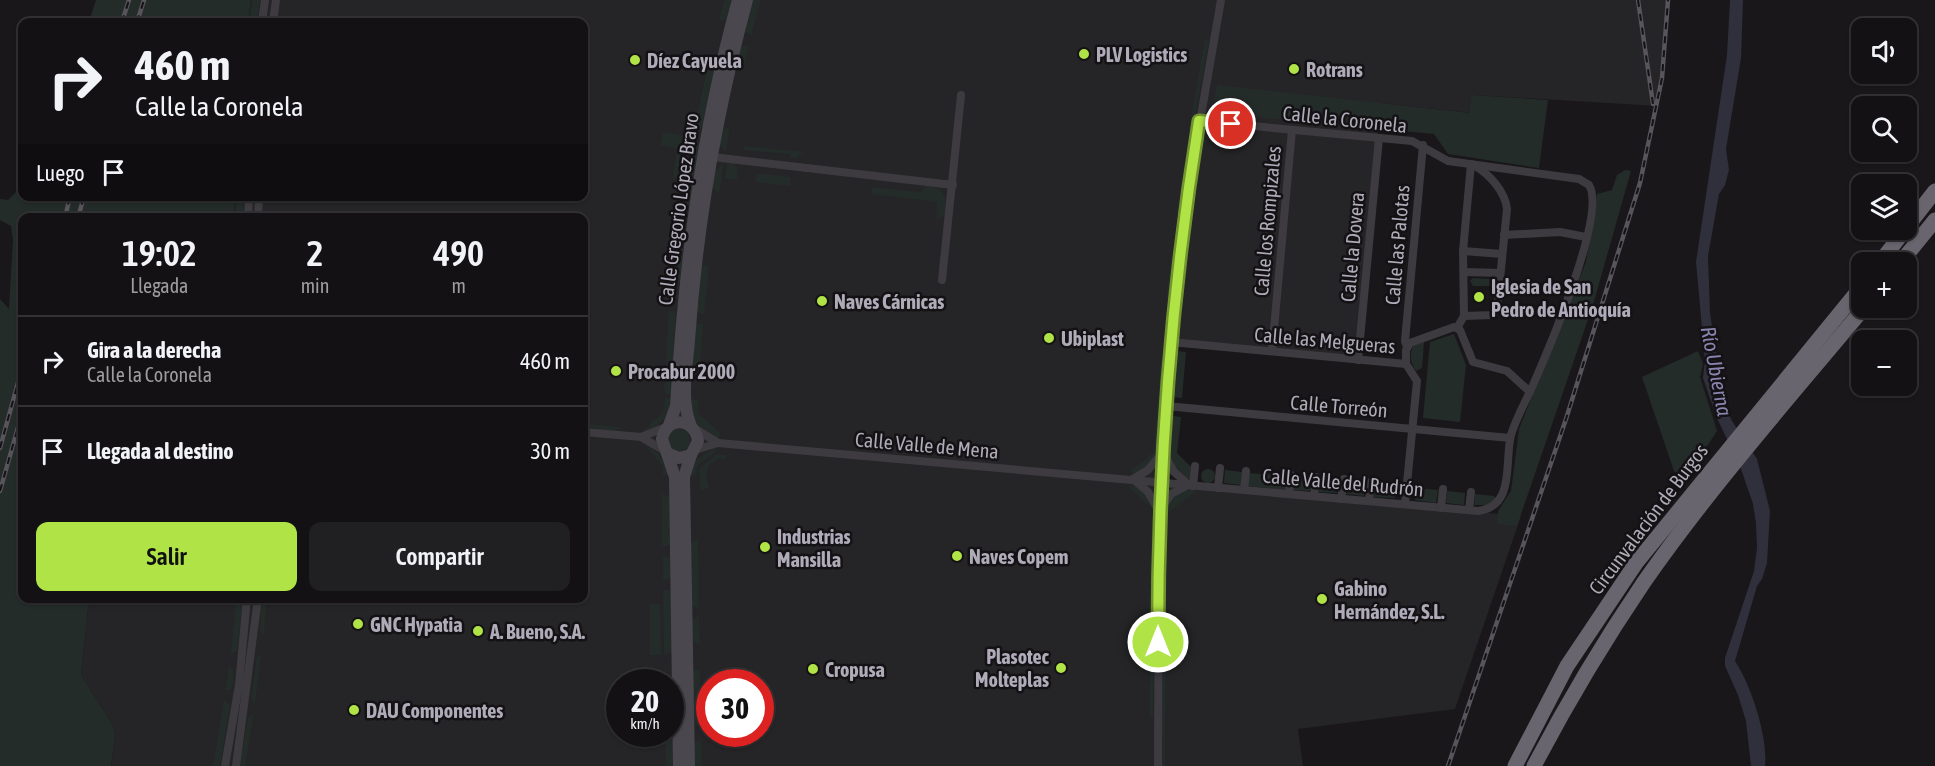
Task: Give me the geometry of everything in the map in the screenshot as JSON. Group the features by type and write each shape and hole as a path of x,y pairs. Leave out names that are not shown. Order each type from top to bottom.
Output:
{"highway":[{"path":"1917,214 1935,190"},
{"path":"1909,252 1935,220"},
{"path":"1888,252 1897,240"},
{"name":"Circunvalación de Burgos","path":"1515,766 1567,666 1636,563 1851,299"},
{"name":"Circunvalación de Burgos","path":"1534,766 1620,619 1695,514 1856,318"}],"main road":[{"name":"Calle Gregorio López Bravo","path":"668,426 676,406 684,294 697,186 714,99 738,0"},
{"name":"Calle Gregorio López Bravo","path":"692,427 686,409 690,317 712,157 747,0"},
{"path":"679,766 675,484 674,472 662,439 668,426 682,422 692,427 698,441 684,477 689,766"},
{"path":"666,452 679,458 693,453"}],"street":[{"path":"263,18 265,0"},
{"path":"274,18 276,0"},
{"path":"1158,766 1159,511 1171,342 1186,201 1221,0"},
{"path":"942,280 962,95"},
{"name":"Calle la Coronela","path":"1199,121 1379,138 1423,145 1444,159 1579,179 1588,185 1592,199 1586,237"},
{"name":"Calle los Rompizales","path":"1272,351 1292,130"},
{"name":"Calle la Dovera","path":"1358,360 1379,138"},
{"name":"Calle las Palotas","path":"1407,347 1405,341 1423,145"},
{"name":"Calle Gregorio López Bravo","path":"712,157 953,184"},
{"path":"1464,316 1495,313 1507,209 1505,199 1487,174 1472,164 1463,251 1464,316 1457,328 1473,362 1508,371 1530,392"},
{"path":"1504,235 1560,232 1586,237 1581,263 1510,438"},
{"path":"1463,251 1502,254"},
{"path":"1464,272 1500,273"},
{"name":"Calle las Melgueras","path":"1171,342 1406,364 1407,347 1416,340 1457,328"},
{"path":"1405,504 1416,381 1406,364"},
{"name":"Calle Torreón","path":"1166,406 1510,438"},
{"path":"641,437 668,426"},
{"name":"Calle Valle de Mena","path":"692,427 718,443 1161,482"},
{"path":"588,432 641,437 666,452"},
{"name":"Calle Valle del Rudrón","path":"1161,482 1485,510 1499,502 1505,489 1510,438"},
{"name":"Calle Valle de Mena","path":"693,453 718,443"},
{"path":"1159,511 1148,492 1133,479 1154,465 1163,450"},
{"path":"1163,450 1174,472 1191,486"},
{"path":"1191,486 1195,466"},
{"path":"1218,488 1220,468"},
{"path":"1244,490 1245,471"},
{"path":"1289,494 1291,474"},
{"path":"1314,496 1316,477"},
{"path":"1341,499 1344,479"},
{"path":"1369,501 1371,482"},
{"path":"1159,511 1171,494 1191,486"},
{"path":"1441,508 1443,489"},
{"path":"1469,510 1471,492"},
{"path":"225,766 238,685 246,603"},
{"path":"236,766 257,603"}],"shaded area":[{"path":"96,0 251,0 249,18 90,18"},
{"path":"251,0 1669,0 1658,106 1471,95 1471,113 1380,103 1358,360 1171,342 1161,482 1521,516 1455,709 1298,729 1303,766 111,766 115,735 113,725 81,675 89,603 588,603 588,213 234,213 235,201 588,201 588,18 249,18"},
{"path":"253,0 260,0 258,18 251,18"},
{"path":"724,0 732,0 727,19 719,21"},
{"path":"752,0 761,0 751,36 744,31"},
{"path":"1205,38 1209,41 1193,127 1189,130"},
{"path":"749,45 743,71 737,65 740,47"},
{"path":"710,55 717,61 703,126 696,131 694,130"},
{"path":"1217,85 1470,113 1471,95 1548,100 1539,168 1448,154 1434,134 1212,113"},
{"path":"730,127 726,153 719,143 723,129"},
{"path":"663,132 690,137 682,179 673,178 677,149 660,145"},
{"path":"693,137 700,143 690,204 680,211"},
{"path":"744,146 803,152 797,158 791,158 789,154 743,150"},
{"path":"724,163 719,194 712,187 715,171"},
{"path":"727,163 734,164 738,171 737,180 725,178"},
{"path":"1183,167 1187,170 1181,213 1177,214"},
{"path":"1625,170 1631,171 1593,305 1517,526 1497,524 1498,511 1511,491 1519,429 1586,262 1597,194 1612,190 1617,175"},
{"path":"757,173 790,177 790,186 755,182"},
{"path":"926,186 938,188 945,196 945,214 940,218 936,218 937,202 871,194 872,187 920,192"},
{"path":"18,190 18,201 235,201 234,213 18,213 18,603 89,603 81,675 113,725 115,735 111,766 0,766 0,299 9,309 13,240 11,226 0,220 0,199 8,200"},
{"path":"237,201 243,201 243,213 236,213"},
{"path":"679,220 686,225 680,282 678,285 671,285"},
{"path":"1172,255 1175,260 1170,297 1166,299"},
{"path":"709,266 704,315 696,311 702,267"},
{"path":"1473,278 1491,279 1494,286 1473,286 1470,281"},
{"path":"669,309 676,314 671,394 665,394 664,387"},
{"path":"703,323 700,369 692,367 696,324"},
{"path":"1454,334 1466,365 1460,422 1423,418 1430,342"},
{"path":"1424,342 1422,368 1416,371 1411,359 1413,346"},
{"path":"1176,351 1186,352 1182,398 1173,397 1171,393"},
{"path":"1698,351 1703,364 1700,377 1717,431 1697,461 1678,475 1674,471 1642,377"},
{"path":"1161,360 1164,364 1157,453 1147,466 1132,474 1132,470 1154,452"},
{"path":"665,398 671,399 666,416 655,427 643,431 664,411"},
{"path":"691,400 698,400 698,413 720,433 719,439 697,424"},
{"path":"1173,416 1181,417 1177,453 1191,467 1190,480 1176,470 1170,456 1167,434"},
{"path":"588,424 621,427 616,431 588,428"},
{"path":"679,429 687,432 690,440 687,448 679,451 671,448 668,440 671,432"},
{"path":"642,441 659,454 669,475 663,475 663,467"},
{"path":"717,447 716,451 697,466 696,475 690,475 696,460"},
{"path":"717,454 727,455 726,459 719,458 709,465 706,475 709,488 700,490 700,468"},
{"path":"1205,469 1211,469 1215,476 1211,483 1205,483 1201,479 1201,473"},
{"path":"1225,470 1242,472 1241,485 1224,483"},
{"path":"1248,473 1287,476 1286,490 1247,486"},
{"path":"1294,476 1311,478 1310,491 1293,490"},
{"path":"1320,479 1338,481 1337,493 1319,492"},
{"path":"1348,482 1365,483 1364,496 1346,494"},
{"path":"1375,484 1396,486 1395,498 1374,497"},
{"path":"1131,485 1146,495 1154,511 1130,488"},
{"path":"1416,488 1438,490 1436,503 1415,500"},
{"path":"1186,489 1195,489 1195,492 1169,512 1165,512 1173,496"},
{"path":"1447,491 1465,493 1464,505 1446,503"},
{"path":"662,494 670,496 668,535 671,543 667,546 662,546"},
{"path":"1475,494 1494,496 1496,499 1489,505 1474,505"},
{"path":"1154,516 1154,611 1149,615 1152,517"},
{"path":"1164,516 1167,516 1165,766 1162,766"},
{"path":"698,538 699,609 692,605 690,543"},
{"path":"663,555 671,558 671,578 663,581"},
{"path":"663,590 669,590 672,594 672,652 664,655"},
{"path":"236,603 243,603 237,651 231,654"},
{"path":"262,603 267,603 264,635 260,631"},
{"path":"650,604 660,604 661,655 650,655"},
{"path":"699,615 700,645 691,640 692,620"},
{"path":"1150,646 1154,654 1153,715 1150,719"},
{"path":"261,654 255,704 251,699 257,656"},
{"path":"229,666 234,672 232,689 225,691"},
{"path":"696,670 696,724 693,722 693,671"},
{"path":"224,700 230,705 220,766 213,766"},
{"path":"254,714 245,766 240,766 248,717"},
{"path":"696,742 696,747 701,747 702,766 693,766 694,743"},
{"path":"666,747 674,747 675,766 666,766"}],"water":[{"name":"Río Ubierna","path":"1730,0 1743,0 1741,58 1726,149 1729,170 1725,185 1719,194 1708,256 1710,313 1723,401 1732,421 1757,459 1770,511 1767,563 1757,586 1735,661 1747,683 1761,726 1765,766 1751,766 1746,721 1738,695 1725,666 1725,658 1754,571 1757,548 1756,523 1753,504 1741,469 1717,418 1703,378 1705,361 1696,262 1727,55"}],"railway":[{"path":"123,18 129,0"},
{"path":"138,18 144,0"},
{"path":"1638,0 1653,104"},
{"path":"1448,766 1566,419 1640,183 1662,78 1668,0"},
{"path":"66,213 69,201"},
{"path":"79,213 83,201"},
{"path":"0,448 18,383"},
{"path":"0,491 18,427"}],"place":[{"name":"PLV Logistics","path":"1084,54"},
{"name":"Díez Cayuela","path":"635,60"},
{"name":"Rotrans","path":"1294,69"},
{"name":"Iglesia de San Pedro de Antioquía","path":"1479,297"},
{"name":"Naves Cárnicas","path":"822,301"},
{"name":"Ubiplast","path":"1049,338"},
{"name":"Procabur 2000","path":"616,371"},
{"name":"Industrias Mansilla","path":"765,547"},
{"name":"Naves Copem","path":"957,556"},
{"name":"Gabino Hernández, S.L.","path":"1322,599"},
{"name":"GNC Hypatia","path":"358,624"},
{"name":"A. Bueno, S.A.","path":"478,631"},
{"name":"Plasotec Molteplas","path":"1061,668"},
{"name":"Cropusa","path":"813,669"},
{"name":"DAU Componentes","path":"354,710"}],"route":[{"path":"1158,642 1159,514 1168,377 1189,185 1199,121 1231,124"}]}
